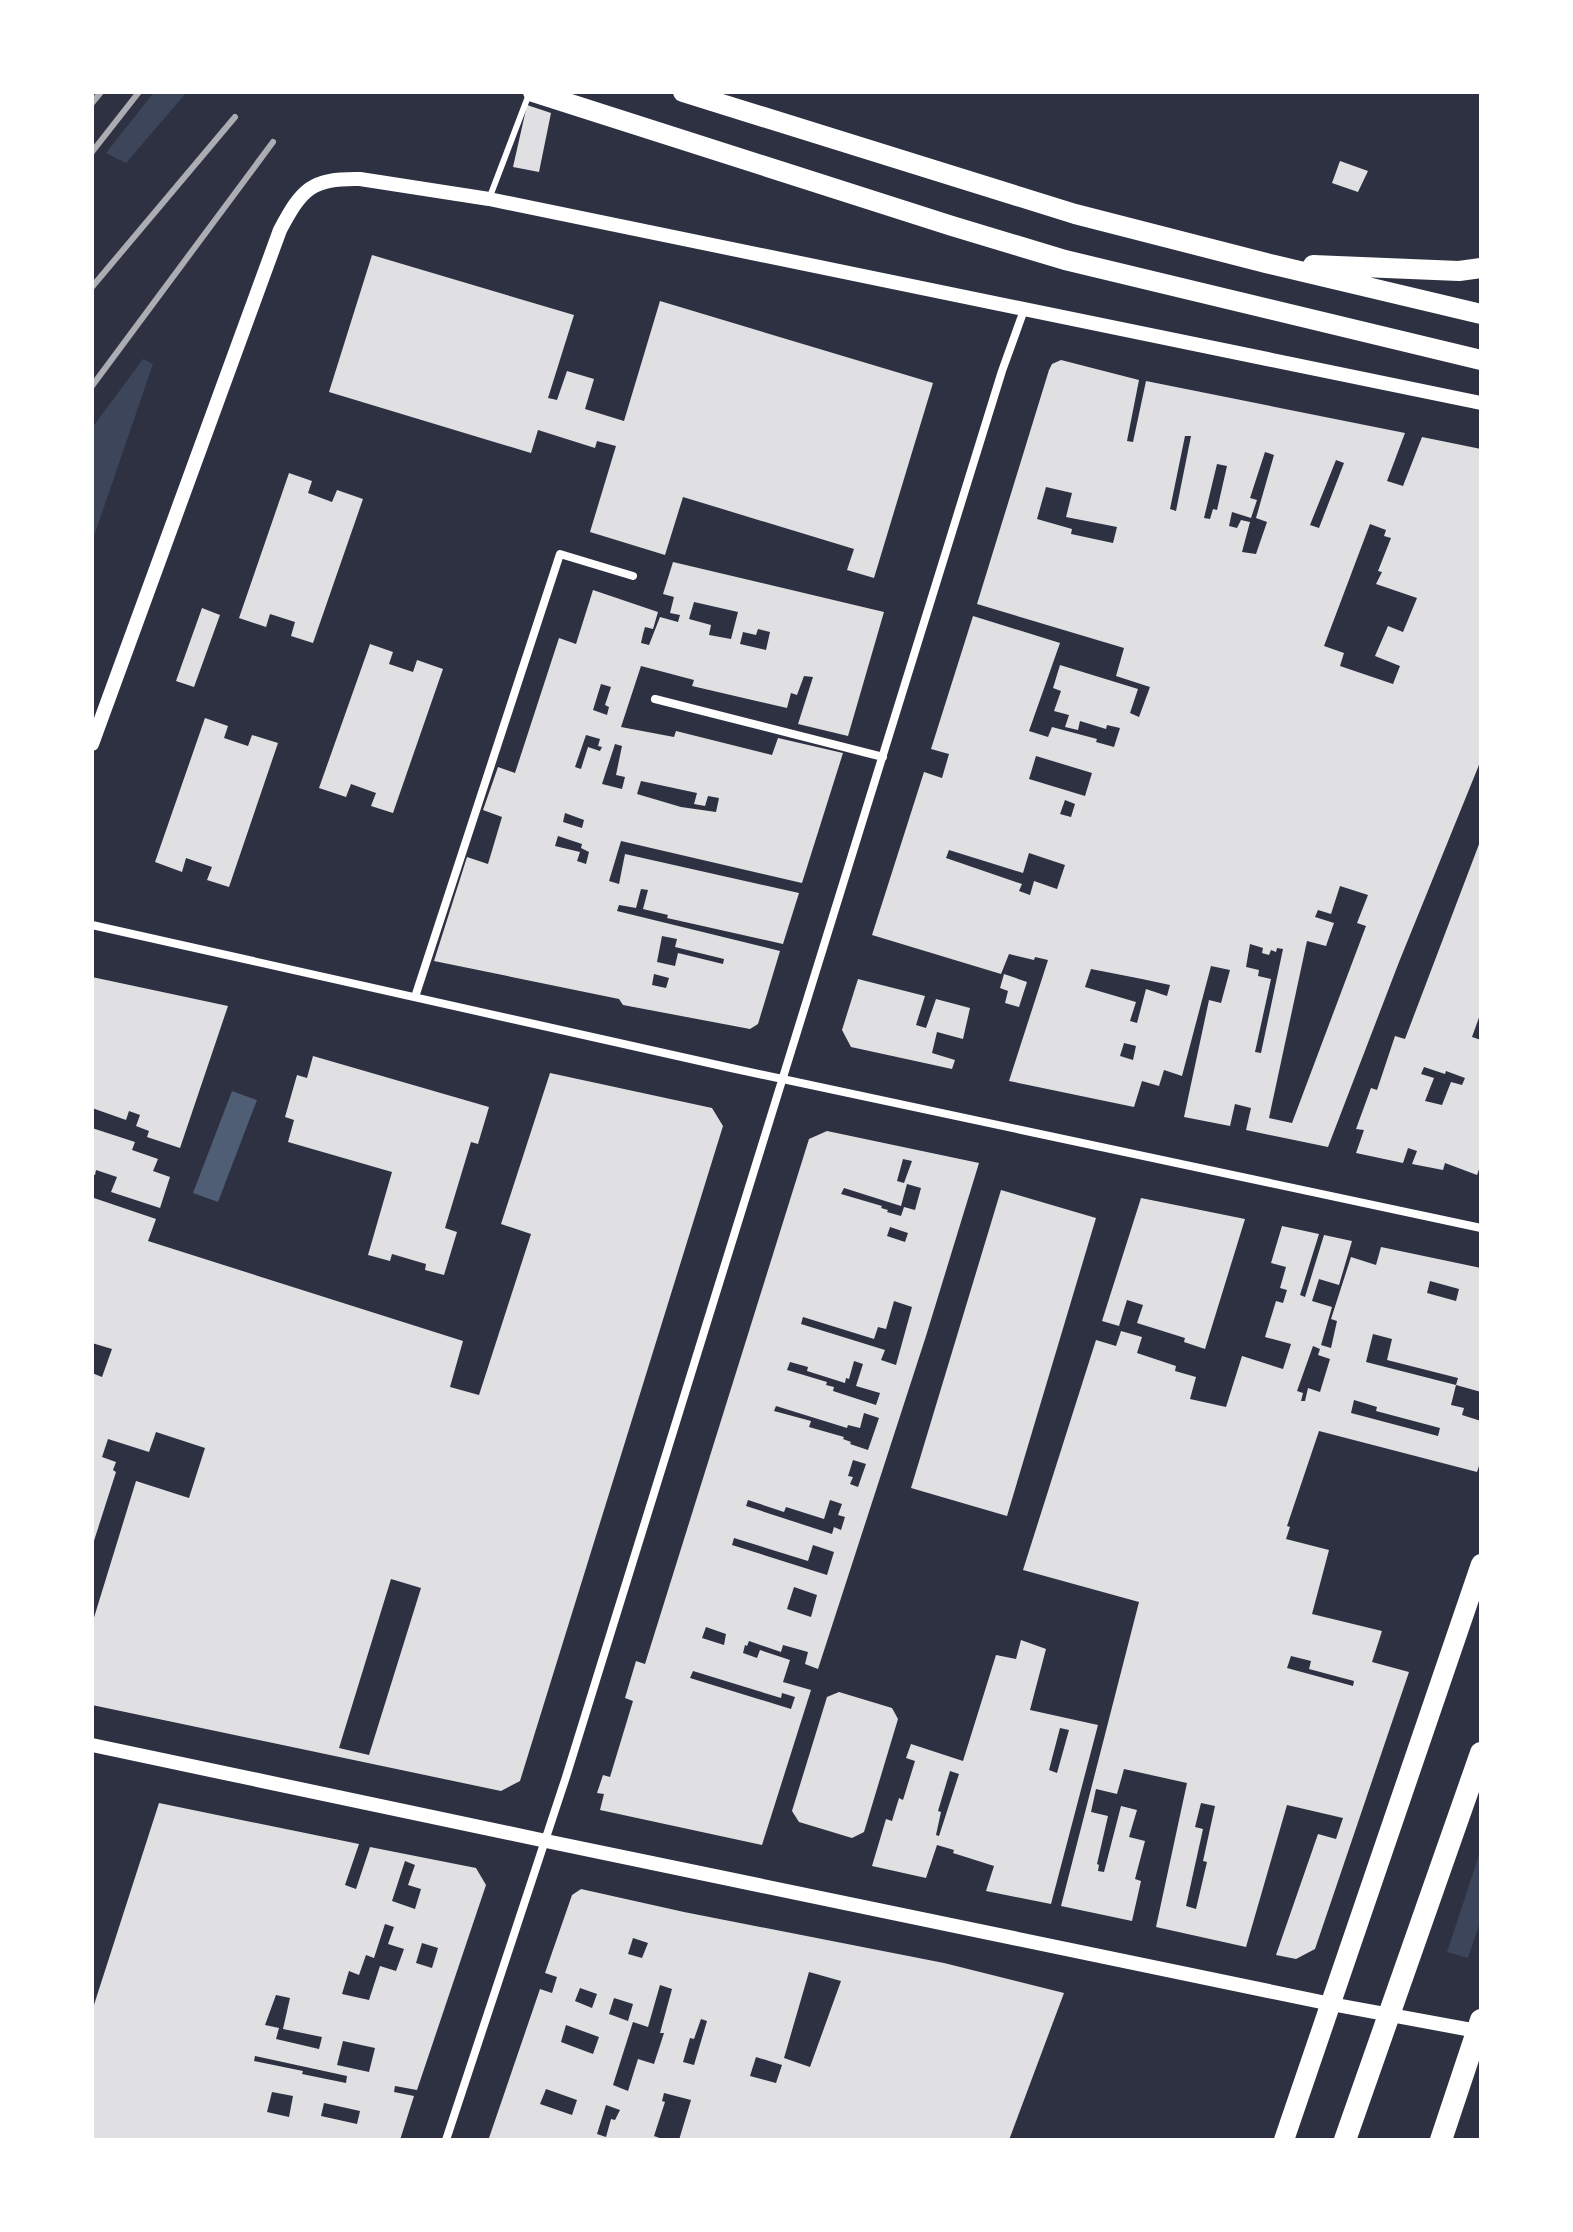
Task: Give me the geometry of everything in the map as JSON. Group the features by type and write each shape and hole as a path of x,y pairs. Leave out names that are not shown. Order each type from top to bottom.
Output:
{"highway":[{"path":"1345,2140 1481,1753"},
{"path":"1441,2140 1480,2028"}],"main road":[{"path":"531,92 1065,260 1481,360"},
{"path":"683,92 1075,214 1481,314"},
{"path":"1266,263 1459,271 1481,268"},
{"path":"1284,2140 1481,1564"}],"street":[{"path":"92,744 280,230 294,204 320,182 360,179 489,199 1481,403"},
{"path":"446,2140 546,1841 1002,371 1024,310"},
{"path":"415,997 560,554 633,576"},
{"path":"655,699 883,757"},
{"path":"92,925 1481,1228"},
{"path":"92,1745 1331,2004 1480,2028"}],"lane":[{"path":"489,199 531,92"}],"shaded area":[{"path":"154,92 187,92 126,163 106,153"},
{"path":"143,359 153,364 92,542 92,428"},
{"path":"232,1091 257,1100 218,1202 193,1193"},
{"path":"1481,1849 1481,1919 1468,1958 1447,1952"}],"building":[{"path":"527,105 551,113 539,172 513,167"},
{"path":"1340,161 1368,171 1358,192 1332,183"},
{"path":"372,255 574,315 548,398 557,400 567,371 594,379 585,409 624,421 660,301 933,383 874,578 847,570 854,549 683,497 665,555 590,532 616,446 597,441 595,448 538,430 531,453 329,392"},
{"path":"1061,360 1139,380 1127,441 1133,442 1146,381 1405,433 1387,481 1403,486 1422,437 1481,449 1481,760 1328,1147 1246,1130 1251,1108 1235,1104 1230,1126 1184,1117 1209,1000 1221,1003 1230,970 1211,966 1182,1076 1164,1070 1159,1086 1142,1081 1134,1107 1009,1081 1048,960 1009,954 1001,974 872,935 924,772 942,778 949,754 931,749 973,616 1060,643 1029,731 1048,737 1052,727 1114,747 1120,728 1107,725 1106,729 1080,721 1078,730 1065,727 1069,715 1054,711 1061,691 1053,688 1060,665 1138,689 1130,713 1139,717 1150,687 1116,676 1124,648 977,604 1052,364","holes":["1185,436 1191,436 1176,511 1170,509","1265,452 1274,455 1256,518 1267,522 1256,554 1242,552 1250,522 1241,520 1237,528 1229,526 1232,512 1251,518 1257,500 1250,498","1336,460 1344,463 1319,528 1310,525","1217,464 1227,466 1217,510 1213,509 1210,519 1204,518","1046,487 1072,493 1066,517 1117,527 1113,543 1071,534 1072,529 1037,519","1370,524 1386,530 1384,536 1391,538 1376,584 1417,598 1403,632 1388,626 1375,656 1400,666 1393,684 1340,666 1344,653 1324,646","1036,756 1092,773 1085,796 1029,779","1065,800 1075,804 1071,817 1060,814","949,850 1023,873 1029,853 1065,865 1057,889 1034,881 1030,895 1019,891 1022,884 946,858","1340,886 1368,895 1357,923 1366,926 1292,1123 1269,1118 1307,941 1326,946 1334,923 1315,917 1318,910 1331,914","1250,944 1263,948 1262,953 1269,955 1271,950 1276,952 1277,948 1283,949 1261,1053 1255,1052 1271,979 1258,976 1259,970 1246,967","1091,969 1170,985 1167,996 1146,989 1137,1023 1130,1021 1136,1002 1085,987","1124,1043 1136,1046 1133,1060 1120,1056"]},
{"path":"289,473 312,481 308,493 332,502 337,490 363,499 313,643 291,636 295,622 270,614 266,627 239,618"},
{"path":"673,562 884,612 848,736 798,724 813,677 804,676 797,695 791,693 787,708 692,686 694,680 641,666 621,727 674,737 676,731 772,755 778,738 843,753 802,883 621,841 609,881 619,884 625,854 799,893 783,944 667,918 668,915 643,909 648,890 641,889 636,908 619,905 617,911 780,951 758,1024 750,1029 623,1005 619,999 434,961 467,857 488,864 502,817 483,810 498,767 515,773 559,638 576,644 593,590 658,612 653,629 645,627 643,634 641,643 649,645 660,617 678,622 680,615 670,613 674,597 663,594","holes":["694,602 738,612 731,639 709,635 711,625 689,619","758,629 770,632 766,650 740,644 743,632 756,635","601,684 611,687 605,705 609,707 607,715 593,710","586,735 600,739 600,751 588,747 581,769 575,767","615,744 622,746 616,775 625,777 622,789 602,784","641,781 697,793 694,804 705,806 708,796 719,798 716,812 681,807 637,794","565,813 584,820 582,828 563,822","558,836 582,844 581,848 589,852 586,864 577,861 580,852 555,846","662,936 677,939 675,947 724,959 723,964 678,953 675,966 657,962","654,974 669,978 666,988 652,985"]},
{"path":"202,608 220,615 194,687 176,681"},
{"path":"370,644 393,652 389,664 413,672 417,660 443,669 393,813 371,806 376,793 351,784 346,797 319,788"},
{"path":"205,718 228,726 224,738 248,746 252,735 278,743 229,887 207,880 212,867 186,858 182,872 155,862"},
{"path":"1481,839 1481,1012 1472,1037 1481,1040 1481,1164 1477,1175 1445,1163 1443,1170 1412,1164 1417,1151 1408,1148 1403,1163 1356,1153 1364,1130 1356,1129 1371,1088 1377,1090 1395,1036 1405,1039","holes":["1424,1067 1445,1074 1446,1071 1465,1078 1462,1085 1451,1082 1442,1105 1425,1101 1434,1078 1421,1074"]},
{"path":"1004,974 1027,982 1019,1007 1005,1003 1008,991 1000,988"},
{"path":"92,977 228,1006 180,1148 147,1137 149,1131 136,1126 140,1115 129,1111 126,1120 92,1108"},
{"path":"858,979 925,996 916,1025 926,1028 936,999 970,1008 963,1039 937,1032 932,1053 955,1060 952,1069 851,1047 842,1030"},
{"path":"313,1056 489,1107 478,1144 471,1142 445,1228 457,1232 444,1275 425,1270 426,1264 392,1254 390,1261 368,1255 392,1172 288,1142 294,1120 285,1117 297,1075 307,1078"},
{"path":"550,1073 712,1108 723,1126 520,1781 501,1791 92,1705 92,1624 136,1481 189,1498 205,1448 156,1432 149,1452 108,1439 102,1457 116,1462 113,1470 116,1472 92,1547 92,1373 102,1377 112,1349 92,1343 94,1198 156,1219 148,1241 463,1341 450,1387 479,1395 531,1234 501,1224","holes":["391,1579 421,1588 369,1755 339,1748"]},
{"path":"92,1128 135,1142 132,1150 158,1159 153,1171 170,1177 160,1208 111,1192 117,1177 96,1170 92,1175"},
{"path":"827,1131 979,1163 818,1669 805,1664 808,1652 783,1645 781,1652 749,1641 745,1645 743,1653 757,1658 760,1650 790,1660 783,1682 811,1690 762,1845 600,1810 604,1794 597,1793 603,1775 610,1777 633,1701 625,1698 636,1661 645,1664 809,1139","holes":["903,1159 912,1161 904,1183 897,1181","907,1184 921,1188 915,1210 904,1207 901,1216 887,1212 882,1206 841,1194 844,1188 901,1206","890,1227 908,1233 905,1242 887,1236","894,1301 912,1307 896,1365 881,1360 885,1350 801,1324 803,1317 874,1339 878,1327 886,1329","854,1361 863,1364 856,1386 880,1393 876,1405 833,1391 834,1387 826,1385 827,1382 787,1370 790,1362 845,1383","776,1406 847,1428 848,1425 860,1428 864,1413 879,1418 868,1450 850,1444 844,1437 809,1427 811,1421 774,1411","853,1460 866,1464 858,1487 850,1484 853,1477 848,1476","748,1500 784,1512 786,1507 824,1519 830,1500 842,1504 838,1515 845,1517 841,1530 834,1527 832,1534 746,1506","734,1538 808,1561 813,1545 834,1552 827,1575 732,1545","794,1587 817,1595 811,1617 787,1609","706,1627 726,1634 724,1645 702,1638","693,1671 781,1698 782,1693 795,1697 791,1709 690,1678"]},
{"path":"1001,1190 1096,1218 1007,1516 911,1488"},
{"path":"1141,1198 1245,1219 1205,1349 1184,1342 1185,1338 1137,1323 1143,1305 1127,1300 1119,1326 1102,1321"},
{"path":"1282,1226 1319,1234 1300,1295 1305,1297 1324,1235 1352,1241 1339,1285 1319,1279 1312,1301 1332,1307 1321,1345 1331,1348 1337,1321 1331,1319 1351,1257 1376,1265 1381,1247 1481,1268 1481,1392 1456,1385 1451,1405 1464,1408 1462,1415 1481,1421 1481,1460 1477,1472 1319,1431 1287,1526 1290,1527 1286,1539 1329,1550 1312,1614 1382,1631 1372,1662 1409,1672 1315,1949 1296,1959 1276,1955 1318,1834 1336,1839 1343,1818 1287,1805 1246,1947 1156,1927 1187,1783 1124,1769 1117,1794 1096,1789 1091,1812 1108,1816 1097,1864 1098,1871 1104,1872 1121,1806 1137,1810 1129,1837 1145,1841 1135,1879 1141,1881 1132,1921 1061,1906 1139,1602 1023,1570 1096,1340 1116,1346 1121,1331 1142,1337 1137,1353 1176,1366 1175,1371 1196,1377 1190,1399 1226,1407 1242,1356 1283,1369 1291,1344 1265,1337 1276,1301 1283,1303 1287,1290 1280,1288 1286,1267 1271,1263","holes":["1430,1281 1459,1289 1456,1301 1427,1293","1373,1334 1392,1339 1387,1360 1458,1378 1456,1385 1366,1362","1313,1346 1320,1349 1318,1355 1330,1359 1320,1392 1308,1388 1305,1401 1301,1401 1303,1393 1297,1391","1354,1400 1377,1407 1376,1411 1440,1428 1438,1436 1351,1413","1291,1656 1311,1661 1309,1669 1354,1681 1353,1686 1287,1668","1201,1803 1215,1806 1196,1909 1186,1906 1203,1829 1195,1827"]},
{"path":"1021,1640 1046,1649 1030,1710 1098,1725 1051,1904 986,1891 994,1866 937,1845 926,1878 872,1866 886,1819 892,1821 899,1798 903,1800 915,1761 906,1758 911,1744 963,1761 996,1655 1016,1659","holes":["1060,1728 1069,1730 1057,1773 1049,1770","950,1771 959,1774 939,1836 936,1835 941,1812 938,1811"]},
{"path":"839,1692 892,1708 898,1719 864,1832 852,1838 799,1822 792,1811 827,1697"},
{"path":"159,1803 359,1844 345,1885 356,1889 370,1847 476,1868 486,1885 417,2090 395,2086 394,2092 414,2096 400,2140 92,2140 92,2011","holes":["405,1861 415,1865 408,1885 421,1889 415,1909 392,1901","385,1924 394,1927 388,1944 404,1949 396,1971 380,1966 369,2000 342,1994 349,1971 359,1975 366,1955 374,1958","422,1943 438,1948 432,1968 416,1963","276,1995 290,1998 283,2029 322,2037 319,2049 276,2039 279,2028 265,2025","343,2041 375,2048 369,2072 337,2065","255,2056 347,2076 346,2083 302,2074 303,2071 254,2061","272,2092 293,2096 289,2117 267,2112","324,2103 360,2111 357,2124 321,2116"]},
{"path":"581,1889 944,1963 1064,1993 1009,2140 679,2140 691,2100 664,2093 662,2101 665,2102 654,2136 665,2140 491,2140 489,2138 540,1989 552,1993 557,1977 545,1973 572,1895","holes":["633,1938 648,1943 642,1958 628,1954","809,1972 841,1981 810,2067 784,2058","660,1985 672,1989 660,2033 664,2033 654,2064 638,2059 628,2091 613,2085 633,2022 648,2027","580,1988 597,1994 592,2008 575,2001","614,1998 633,2004 628,2021 609,2014","701,2019 707,2021 694,2065 683,2062 690,2038 694,2039","566,2025 599,2037 593,2054 561,2042","756,2057 782,2065 776,2083 750,2076","546,2089 577,2100 572,2115 540,2104","606,2105 620,2110 615,2120 611,2119 606,2137 597,2134"]}],"railway":[{"path":"92,103 101,92"},
{"path":"92,152 139,92"},
{"path":"92,287 235,117"},
{"path":"92,386 273,142"}]}
